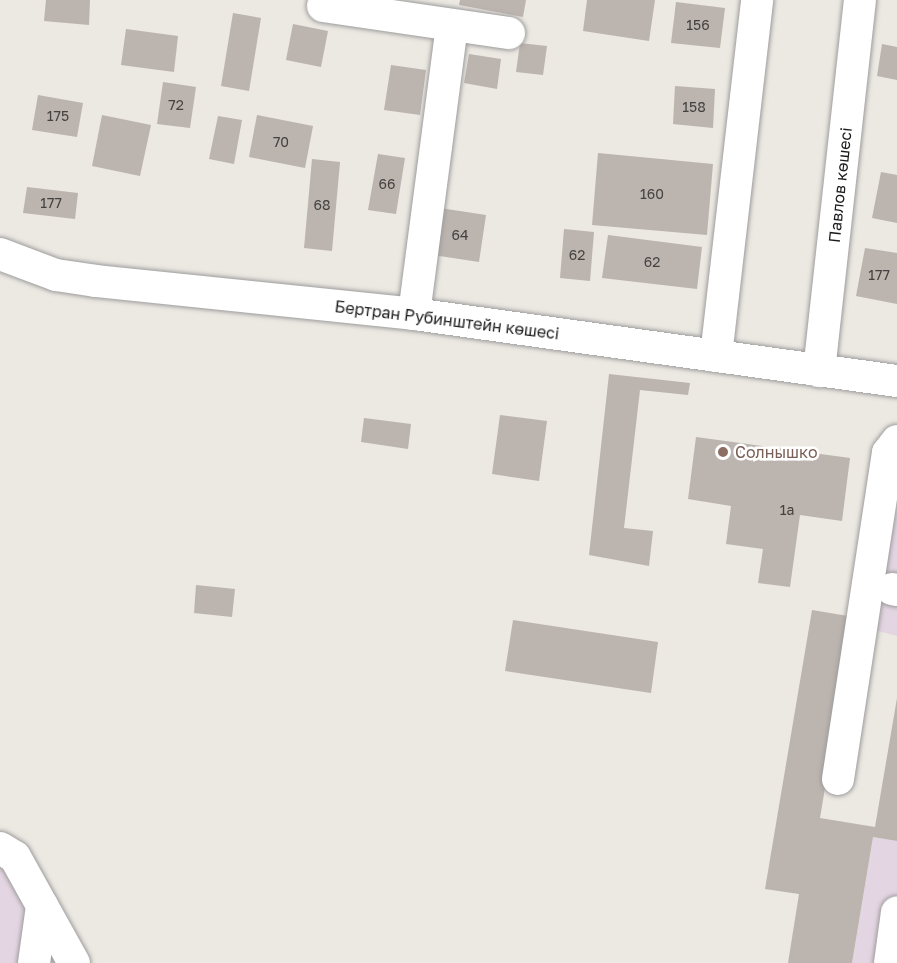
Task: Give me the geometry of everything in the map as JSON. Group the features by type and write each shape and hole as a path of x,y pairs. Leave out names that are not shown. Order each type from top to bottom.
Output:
{"street":[{"path":"716,356 757,0"},
{"name":"Павлов көшесі","path":"819,371 860,0"},
{"path":"323,6 509,33"},
{"path":"414,314 452,25"},
{"name":"Бертран Рубинштейн көшесі","path":"0,254 56,275 414,314 897,381"},
{"path":"838,779 888,453 897,441"},
{"path":"0,848 15,857 74,963"},
{"path":"34,963 42,906"},
{"path":"890,963 897,912"}],"shaded area":[{"path":"897,510 897,636 871,629"},
{"path":"0,835 87,963 0,963"},
{"path":"873,837 897,841 897,963 852,963"}],"building":[{"path":"46,0 90,0 89,25 44,21"},
{"path":"460,0 526,0 523,17 459,5"},
{"path":"587,0 655,0 649,41 583,31"},
{"path":"676,2 725,8 720,48 671,43"},
{"path":"233,13 261,18 249,91 221,86"},
{"path":"293,24 328,31 321,67 286,60"},
{"path":"126,29 178,36 174,72 121,65"},
{"path":"520,43 547,46 543,75 516,72"},
{"path":"882,44 897,47 897,80 877,76"},
{"path":"469,54 501,59 497,89 464,83"},
{"path":"391,65 426,70 420,115 384,110"},
{"path":"163,82 196,87 190,128 157,124"},
{"path":"675,86 715,89 713,128 673,124"},
{"path":"38,95 83,103 77,137 32,130"},
{"path":"102,115 151,125 140,176 92,166"},
{"path":"257,115 313,126 305,168 249,157"},
{"path":"218,116 242,120 234,164 209,159"},
{"path":"598,153 713,164 707,235 592,225"},
{"path":"378,154 405,158 396,214 368,210"},
{"path":"312,159 340,162 332,251 304,248"},
{"path":"881,172 897,175 897,223 872,218"},
{"path":"27,187 78,193 75,219 23,213"},
{"path":"440,208 486,215 479,262 433,255"},
{"path":"564,229 594,232 590,281 560,278"},
{"path":"608,235 702,247 697,289 602,278"},
{"path":"865,248 897,253 897,304 856,296"},
{"path":"609,374 690,383 688,395 640,390 624,528 653,531 649,566 589,555"},
{"path":"500,415 547,421 539,481 492,474"},
{"path":"364,418 411,424 408,449 361,442"},
{"path":"696,437 850,458 842,521 800,515 790,587 758,583 763,549 726,544 731,506 688,499"},
{"path":"196,585 235,589 232,617 194,613"},
{"path":"812,610 848,616 838,673 844,674 820,818 875,827 897,698 897,841 873,837 852,963 788,963 799,894 765,889"},
{"path":"513,620 658,642 651,693 505,671"}],"place":[{"name":"Солнышко","path":"723,452"}]}
